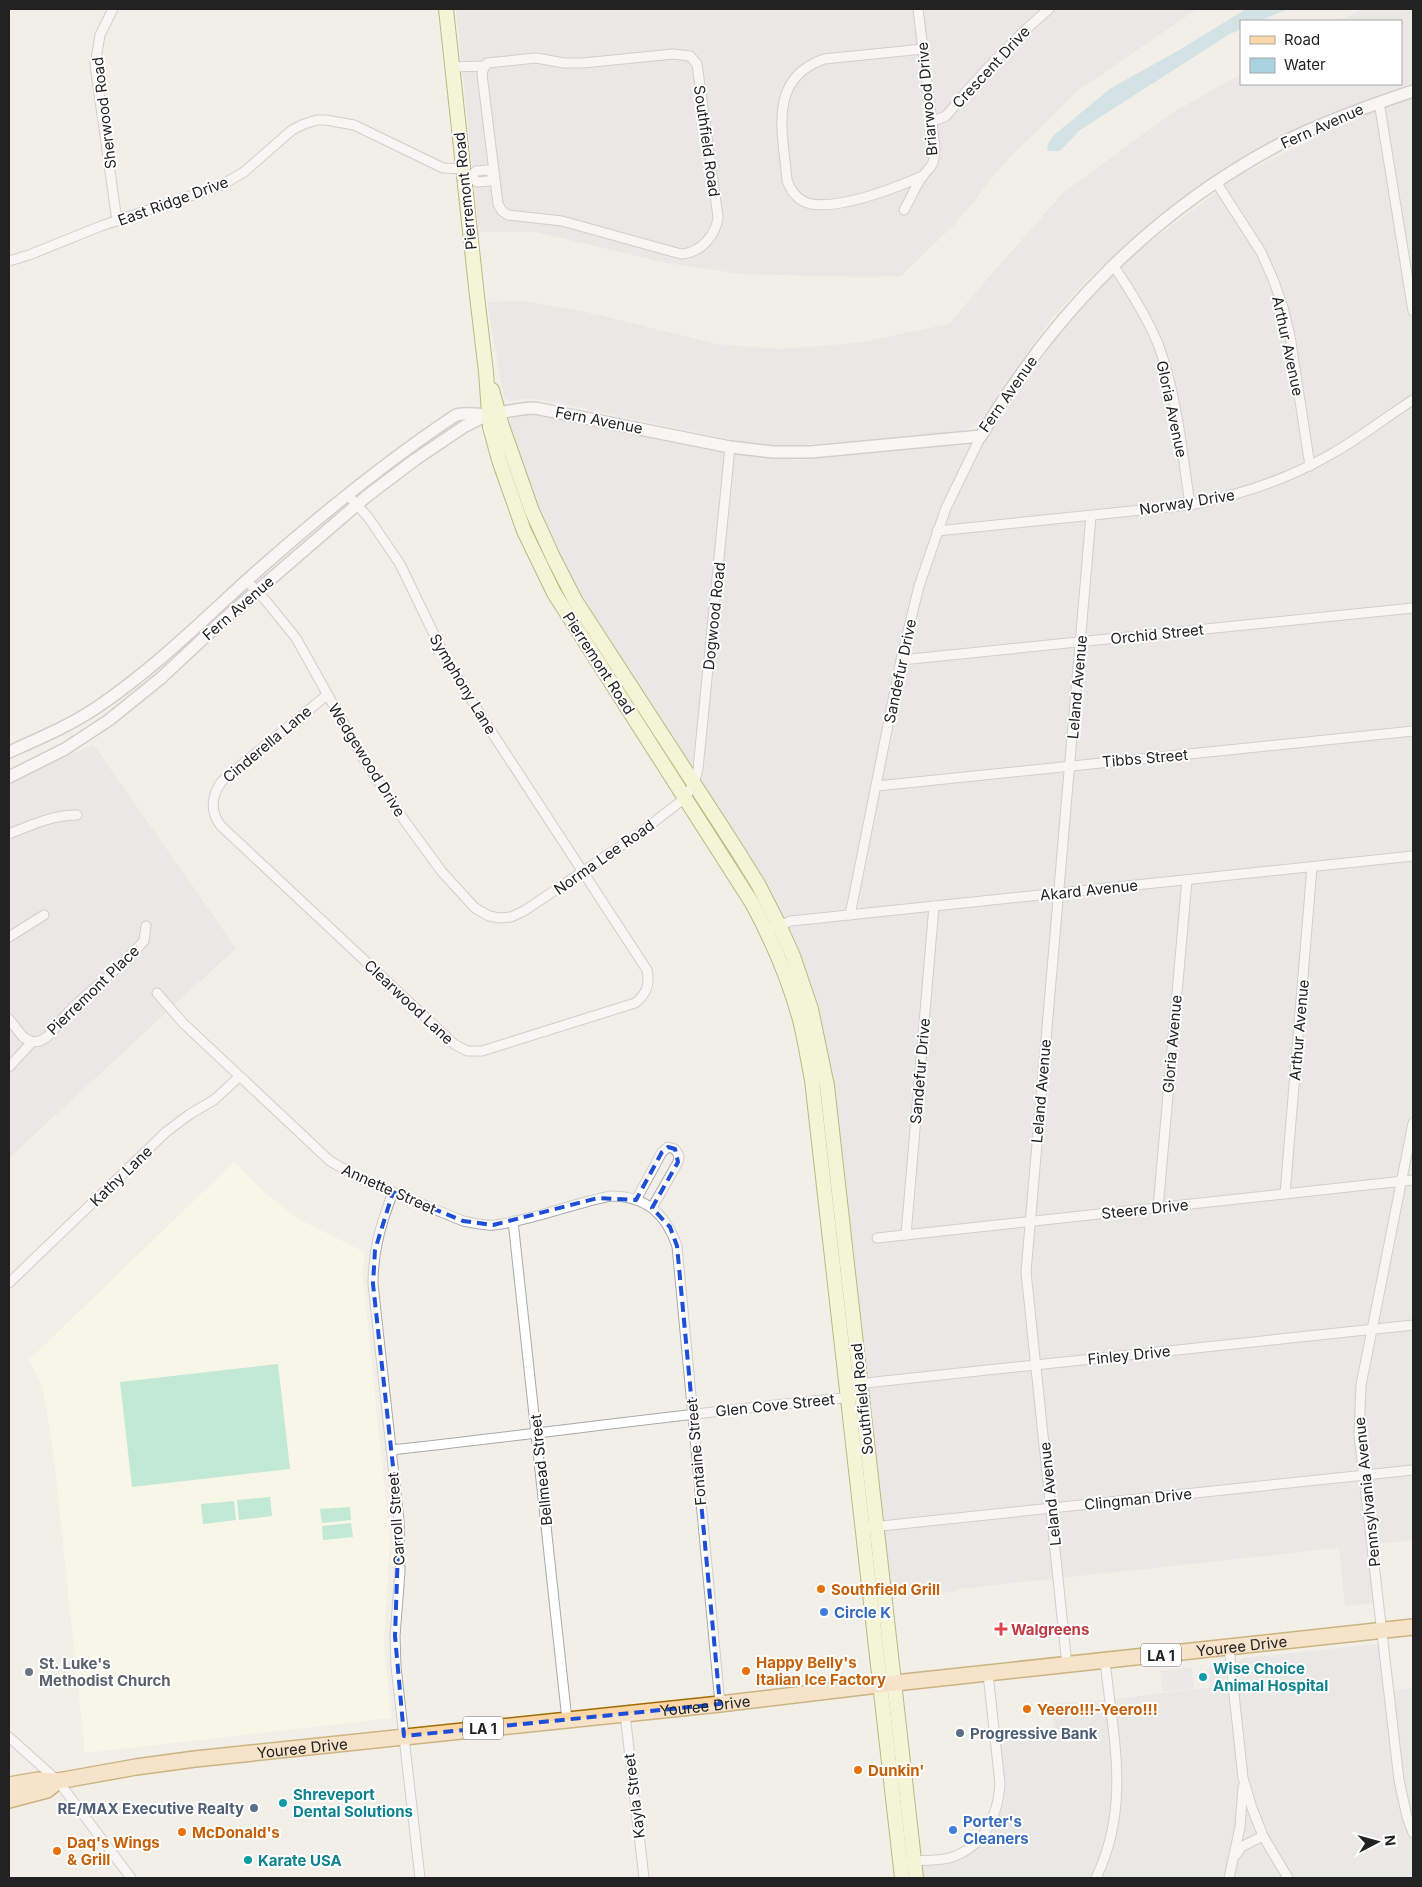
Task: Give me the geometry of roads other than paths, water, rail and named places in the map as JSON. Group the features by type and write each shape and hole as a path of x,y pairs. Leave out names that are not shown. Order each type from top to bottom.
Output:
{"main road":[{"name":"Pierremont Road","path":"446,9 466,175 476,296 486,372 494,413 490,427 499,460 524,531 554,593 575,614 670,746 754,876 773,928"},
{"name":"Pierremont Road","path":"575,614 685,798 744,889 773,928"},
{"path":"658,755 670,746"},
{"name":"Southfield Road","path":"773,928 802,982 809,1029 825,1070 827,1146 837,1241 846,1391 862,1528 887,1684"},
{"name":"Southfield Road","path":"837,1241 861,1390 876,1527 887,1684 904,1840 907,1861 916,1878"},
{"name":"Youree Drive","path":"9,1785 38,1780 58,1781 136,1766 404,1736 720,1704 1413,1627"},
{"name":"Youree Drive","path":"9,1800 47,1790 58,1781"},
{"name":"Southfield Road","path":"902,1878 907,1861"}],"street":[{"name":"Sherwood Road","path":"113,9 100,35 95,65 116,221"},
{"name":"Briarwood Drive","path":"904,210 923,176 932,167 935,148 918,9"},
{"name":"Crescent Drive","path":"932,120 939,120 946,116 1013,40 1050,9"},
{"path":"923,49 824,59 815,62 799,73 791,83 785,95 781,114 787,180 791,190 801,200 810,204 857,199 897,187 923,176"},
{"name":"Southfield Road","path":"485,66 491,62 530,58 574,63 673,54 690,56 697,64 718,217 713,234 699,248 686,254 675,253 562,221 508,215 498,204 495,174"},
{"path":"452,67 485,66 482,74 495,174"},
{"name":"Fern Avenue","path":"9,752 50,734 79,718 126,687 348,495 402,452 456,415 535,408 730,447 773,452 795,452 981,436 1023,370 1058,324 1087,291 1145,236 1216,182 1280,144 1355,111 1413,91"},
{"path":"1379,102 1413,311"},
{"name":"East Ridge Drive","path":"9,261 228,182 244,172 292,130 317,120 354,124 443,168 466,175 475,182 489,181 495,174"},
{"name":"Arthur Avenue","path":"1216,182 1261,252 1283,307 1290,336 1310,466"},
{"name":"Gloria Avenue","path":"1113,265 1137,300 1165,364 1175,410 1190,505"},
{"name":"Norway Drive","path":"937,531 1190,505 1246,492 1280,480 1310,466 1354,440 1413,400"},
{"name":"Fern Avenue","path":"9,777 65,749 109,720 161,678 196,645 357,505 416,459 465,426 494,413"},
{"name":"Sandefur Drive","path":"850,915 901,660 919,586 937,531 963,470 981,436"},
{"name":"Dogwood Road","path":"694,784 698,769 730,447"},
{"name":"Symphony Lane","path":"348,495 377,530 400,564 446,659 584,872"},
{"name":"Leland Avenue","path":"1068,1666 1026,1272 1091,516"},
{"name":"Wedgewood Drive","path":"247,581 296,638 378,782 442,872 480,912 489,916 505,918"},
{"name":"Orchid Street","path":"901,660 1413,608"},
{"name":"Cinderella Lane","path":"214,798 216,788 222,781 327,695"},
{"name":"Tibbs Street","path":"876,786 1413,731"},
{"name":"Norma Lee Road","path":"505,918 524,911 637,835 685,798 694,784"},
{"name":"Clearwood Lane","path":"214,798 214,813 221,826 454,1044 472,1052 482,1051 635,1003 644,995 648,987 648,970 584,872"},
{"path":"9,834 51,818 77,815"},
{"name":"Akard Avenue","path":"773,928 791,921 1413,856"},
{"name":"Arthur Avenue","path":"1285,1194 1312,867"},
{"name":"Gloria Avenue","path":"1158,1208 1187,880"},
{"name":"Sandefur Drive","path":"906,1235 934,906"},
{"path":"9,937 44,916"},
{"name":"Pierremont Place","path":"9,1019 23,1037 32,1042 40,1041 46,1037 72,1008 124,962 144,940 146,926"},
{"name":"Annette Street","path":"157,993 183,1023 239,1077 326,1158 351,1174 463,1221 478,1224 493,1225 513,1221 604,1197 618,1196 636,1200 652,1208"},
{"path":"9,1066 32,1042"},
{"name":"Kathy Lane","path":"9,1283 166,1132 190,1114 214,1100 239,1077"},
{"name":"Pennsylvania Avenue","path":"1413,1123 1359,1397 1359,1435 1399,1780 1407,1817 1413,1833"},
{"path":"636,1200 662,1152 668,1147 675,1149 680,1156 678,1162 652,1208"},
{"name":"Steere Drive","path":"877,1238 1413,1180"},
{"name":"Carroll Street","path":"393,1192 379,1229 375,1250 373,1284 399,1521 400,1554 395,1636 420,1878"},
{"name":"Fontaine Street","path":"652,1208 670,1227 677,1246 720,1704"},
{"name":"Bellmead Street","path":"513,1221 567,1720"},
{"name":"Finley Drive","path":"861,1390 1036,1365 1413,1325"},
{"name":"Glen Cove Street","path":"391,1450 537,1434 861,1390"},
{"name":"Clingman Drive","path":"862,1528 1413,1470"},
{"path":"1229,1648 1243,1778 1242,1810 1229,1878"},
{"path":"1096,1878 1110,1842 1118,1793 1105,1661"},
{"path":"907,1861 948,1858 961,1853 981,1838 990,1826 996,1813 1000,1784 988,1674"},
{"name":"Kayla Street","path":"625,1714 644,1878"},
{"path":"9,1737 58,1781 131,1878"},
{"path":"1243,1778 1262,1836 1288,1878"},
{"path":"1234,1858 1241,1847 1262,1836"}],"water":[{"path":"1246,9 1288,9 1261,20 1240,20 1240,29 1228,35 1080,130 1060,151 1047,151 1048,144 1054,135 1111,88 1176,52"}],"place":[{"name":"Southfield Grill","path":"821,1589"},
{"name":"Circle K","path":"824,1612"},
{"name":"Walgreens","path":"1001,1629"},
{"name":"Happy Belly's Italian Ice Factory","path":"746,1671"},
{"name":"St. Luke's Methodist Church","path":"29,1672"},
{"name":"Wise Choice Animal Hospital","path":"1203,1677"},
{"name":"Yeero!!!-Yeero!!!","path":"1027,1709"},
{"name":"Progressive Bank","path":"960,1733"},
{"name":"Dunkin'","path":"858,1770"},
{"name":"Shreveport Dental Solutions","path":"283,1803"},
{"name":"RE/MAX Executive Realty","path":"254,1808"},
{"name":"Porter's Cleaners","path":"953,1830"},
{"name":"McDonald's","path":"182,1832"},
{"name":"Daq's Wings & Grill","path":"57,1851"},
{"name":"Karate USA","path":"248,1860"}]}
